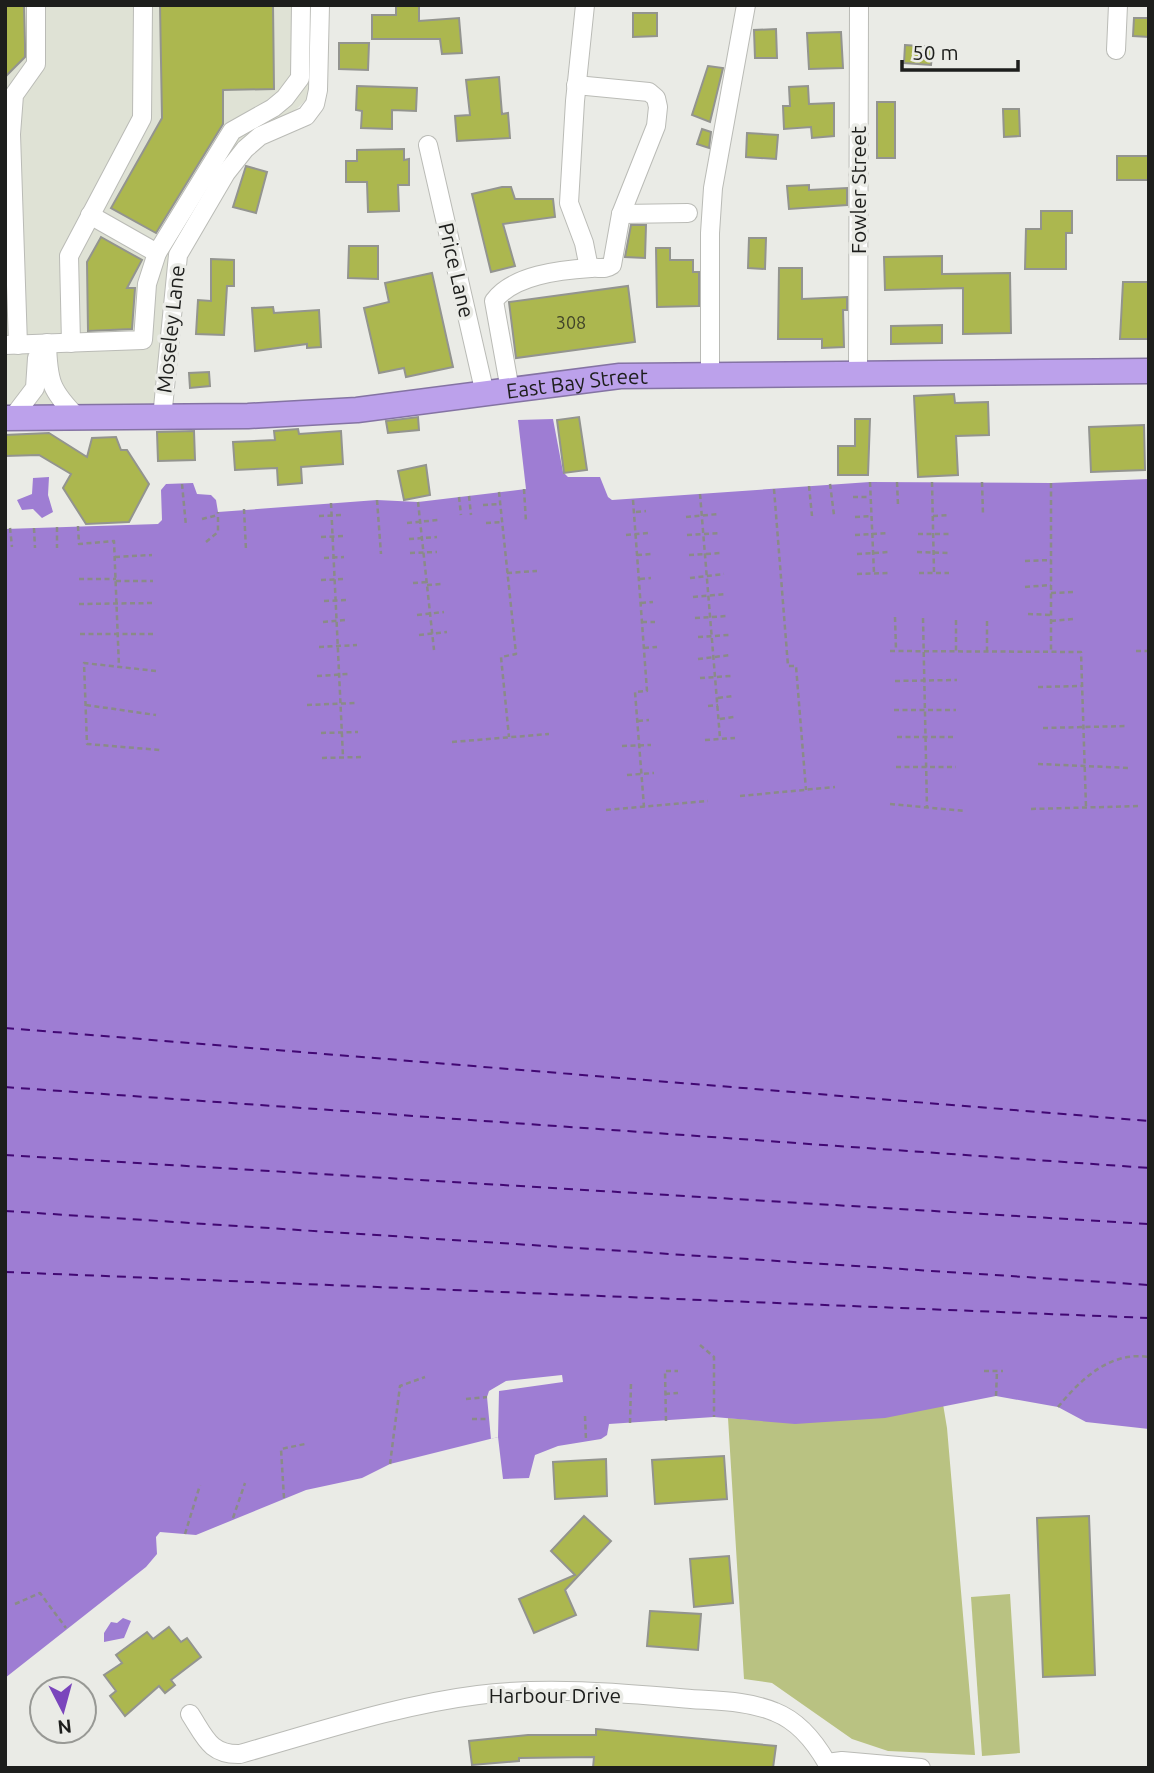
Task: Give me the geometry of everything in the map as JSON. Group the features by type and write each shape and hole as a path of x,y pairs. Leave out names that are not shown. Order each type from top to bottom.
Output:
{"highway":[{"name":"East Bay Street","path":"9,417 162,418 357,410 620,376 1149,371"}],"street":[{"path":"9,417 36,388 10,246 14,95 36,64 36,5"},
{"path":"71,343 69,256 142,118 142,5"},
{"path":"27,344 143,340 147,284 156,253 232,131 273,108 296,87 302,67 301,5"},
{"name":"Moseley Lane","path":"162,418 178,255 226,173 246,149 260,136 306,116 314,104 318,90 320,5"},
{"path":"585,5 576,85 569,203 584,243 589,268"},
{"path":"710,377 710,233 713,188 746,5"},
{"name":"Fowler Street","path":"858,375 859,5"},
{"path":"1116,50 1118,5"},
{"path":"497,392 494,301 502,290 519,281 589,268 607,268 612,265 621,215 656,125 656,98 649,92 576,85"},
{"name":"Price Lane","path":"428,145 497,392"},
{"path":"621,215 688,213"},
{"path":"90,215 156,253"},
{"path":"27,344 62,404 78,418"},
{"name":"Harbour Drive","path":"190,1714 210,1744 223,1754 240,1754 344,1724 478,1695 550,1693 653,1696 757,1706 778,1713 813,1739 825,1765 842,1761 921,1768"}],"path":[{"path":"870,482 874,573"},
{"path":"897,482 898,505"},
{"path":"932,482 934,572"},
{"path":"982,482 983,514"},
{"path":"1051,483 1051,651"},
{"path":"182,484 186,526"},
{"path":"830,484 834,515"},
{"path":"809,486 812,516"},
{"path":"524,489 526,522"},
{"path":"774,489 788,666 796,666 806,790"},
{"path":"499,492 516,653 501,657 509,737"},
{"path":"700,494 720,738"},
{"path":"469,496 471,515"},
{"path":"459,497 461,515"},
{"path":"853,497 870,497"},
{"path":"632,499 647,691 635,692 644,807"},
{"path":"377,500 381,554"},
{"path":"418,502 434,650"},
{"path":"331,503 343,757"},
{"path":"483,505 500,504"},
{"path":"244,509 246,550"},
{"path":"634,512 646,511"},
{"path":"202,519 218,514 218,532 206,542"},
{"path":"685,517 718,514"},
{"path":"319,516 343,515"},
{"path":"933,516 949,515"},
{"path":"855,517 871,516"},
{"path":"407,523 439,520"},
{"path":"486,523 502,522"},
{"path":"78,526 79,544 114,541 120,667"},
{"path":"57,527 57,548"},
{"path":"10,528 12,547"},
{"path":"34,528 34,548"},
{"path":"626,535 648,533"},
{"path":"687,535 720,533"},
{"path":"855,535 888,533"},
{"path":"918,534 951,534"},
{"path":"321,537 344,536"},
{"path":"409,539 437,537"},
{"path":"410,552 437,552"},
{"path":"689,555 721,552"},
{"path":"858,554 889,552"},
{"path":"917,552 950,553"},
{"path":"638,555 651,554"},
{"path":"114,557 152,555"},
{"path":"324,558 344,557"},
{"path":"1025,561 1051,560"},
{"path":"507,573 537,571"},
{"path":"858,574 888,573"},
{"path":"919,573 949,573"},
{"path":"690,578 724,575"},
{"path":"639,579 651,578"},
{"path":"79,579 153,581"},
{"path":"321,580 345,579"},
{"path":"413,583 441,584"},
{"path":"1025,587 1051,585"},
{"path":"1051,593 1074,592"},
{"path":"694,597 726,594"},
{"path":"324,601 347,600"},
{"path":"641,603 653,602"},
{"path":"79,604 154,603"},
{"path":"417,615 444,612"},
{"path":"1028,614 1051,615"},
{"path":"695,618 727,616"},
{"path":"895,617 896,650"},
{"path":"923,618 927,808"},
{"path":"1051,621 1074,619"},
{"path":"323,622 346,620"},
{"path":"956,620 956,651"},
{"path":"987,621 987,651"},
{"path":"642,622 655,622"},
{"path":"419,635 447,632"},
{"path":"80,634 155,634"},
{"path":"698,637 729,635"},
{"path":"320,647 356,645"},
{"path":"644,648 657,648"},
{"path":"890,650 1081,652 1086,807"},
{"path":"1136,651 1149,650"},
{"path":"698,659 731,655"},
{"path":"156,671 84,663 85,705 87,744 160,750"},
{"path":"317,676 348,674"},
{"path":"700,678 731,676"},
{"path":"895,681 957,680"},
{"path":"1038,687 1082,686"},
{"path":"718,698 733,696"},
{"path":"307,705 356,703"},
{"path":"85,705 156,715"},
{"path":"708,706 718,705"},
{"path":"894,710 956,710"},
{"path":"719,719 734,717"},
{"path":"637,721 649,720"},
{"path":"1044,728 1127,726"},
{"path":"321,733 358,732"},
{"path":"452,742 549,734"},
{"path":"897,737 955,737"},
{"path":"705,740 735,738"},
{"path":"622,746 652,745"},
{"path":"322,758 362,757"},
{"path":"1038,764 1130,768"},
{"path":"896,767 956,767"},
{"path":"627,775 654,773"},
{"path":"740,796 835,787"},
{"path":"606,810 708,801"},
{"path":"890,804 965,811"},
{"path":"1031,808 1140,806"},
{"path":"701,1345 714,1357 714,1417"},
{"path":"1058,1408 1092,1371 1114,1360 1135,1355 1149,1357"},
{"path":"666,1420 665,1371 678,1371"},
{"path":"984,1371 1003,1371"},
{"path":"996,1396 997,1371"},
{"path":"390,1464 400,1386 425,1377"},
{"path":"631,1383 631,1423"},
{"path":"666,1394 678,1393"},
{"path":"466,1399 487,1397"},
{"path":"585,1416 586,1440"},
{"path":"472,1419 489,1419"},
{"path":"284,1498 281,1449 305,1444"},
{"path":"233,1518 245,1483"},
{"path":"185,1534 200,1486"},
{"path":"15,1604 40,1593 66,1628"}],"shaded area":[{"path":"5,5 312,5 308,98 291,114 256,128 235,146 171,255 154,406 5,408"},
{"path":"553,419 563,472 568,477 600,477 608,497 612,500 870,482 1051,483 1149,479 1149,1429 1086,1422 1058,1407 996,1396 885,1418 795,1424 714,1417 609,1424 607,1435 601,1439 558,1446 535,1455 529,1478 503,1479 498,1437 390,1464 362,1478 306,1490 196,1535 160,1532 156,1537 157,1554 146,1567 5,1678 5,529 158,524 162,520 161,490 166,484 193,483 197,494 211,495 216,500 218,512 377,500 418,502 526,489 518,420"},
{"path":"49,477 48,495 53,512 42,518 33,509 22,510 17,500 32,494 33,478"},
{"path":"123,1618 131,1621 124,1638 104,1642 104,1633 111,1622 117,1623"}],"green space":[{"path":"943,1404 975,1755 888,1751 852,1739 772,1683 744,1679 728,1418 836,1420 888,1415"},
{"path":"1010,1594 1020,1753 982,1756 971,1597"}],"pier":[{"path":"562,1375 563,1382 499,1391 498,1437 491,1439 487,1397 489,1391 506,1381"}],"building":[{"path":"5,5 24,5 25,57 5,77"},
{"path":"160,5 273,5 274,89 223,90 223,124 156,233 111,208 162,118"},
{"path":"396,5 419,5 419,21 459,18 462,53 442,54 440,39 372,39 372,15 396,15"},
{"path":"633,13 657,13 657,36 633,37"},
{"path":"1134,18 1149,18 1149,37 1133,36"},
{"path":"776,29 777,58 755,58 754,30"},
{"path":"841,32 843,68 809,69 807,33"},
{"path":"339,43 369,43 368,70 339,69"},
{"path":"905,45 933,47 931,65 904,63"},
{"path":"708,66 723,68 710,122 692,115"},
{"path":"499,77 502,114 508,113 510,138 457,141 455,116 470,115 466,80"},
{"path":"357,86 417,88 416,111 392,110 392,129 361,128 362,111 356,110"},
{"path":"808,86 809,104 834,103 834,136 812,138 811,127 784,129 783,106 790,106 789,87"},
{"path":"877,102 895,102 895,158 877,158"},
{"path":"1003,109 1019,109 1020,136 1004,137"},
{"path":"702,129 711,132 709,148 697,144"},
{"path":"747,133 778,135 776,159 746,157"},
{"path":"404,149 404,160 409,159 409,185 398,185 399,211 368,212 367,182 346,182 346,161 357,161 357,150"},
{"path":"1117,156 1149,156 1149,180 1117,180"},
{"path":"246,166 267,172 256,213 233,207"},
{"path":"809,185 809,190 847,188 847,205 789,209 787,186"},
{"path":"511,187 515,199 553,199 555,217 503,224 515,266 491,272 472,194"},
{"path":"1041,211 1072,211 1072,233 1066,233 1066,269 1025,269 1026,229 1041,229"},
{"path":"631,225 646,225 645,258 625,257"},
{"path":"101,237 142,260 127,288 135,288 132,329 88,331 87,262"},
{"path":"749,238 766,238 765,269 748,268"},
{"path":"349,246 378,246 378,279 348,278"},
{"path":"656,248 670,248 670,260 693,260 693,272 699,272 699,306 657,307"},
{"path":"942,256 942,274 1010,273 1011,333 963,334 963,288 885,290 884,257"},
{"path":"211,259 234,260 234,286 227,286 224,335 196,334 198,300 211,301"},
{"path":"779,268 802,268 802,299 847,297 847,310 843,310 844,347 822,348 822,339 778,339"},
{"path":"432,273 453,367 406,377 404,368 379,373 364,308 389,302 385,283"},
{"path":"1123,282 1149,282 1149,339 1120,339"},
{"path":"628,286 635,342 516,358 509,302"},
{"path":"273,307 274,313 319,310 321,347 307,348 307,344 255,351 252,308"},
{"path":"942,325 942,343 891,344 891,326"},
{"path":"209,372 210,386 190,388 189,373"},
{"path":"954,394 955,403 988,402 989,435 956,436 958,475 918,477 914,396"},
{"path":"418,417 419,430 388,433 386,421"},
{"path":"579,417 587,470 564,473 557,420"},
{"path":"855,419 870,419 868,475 838,475 838,446 855,446"},
{"path":"1144,425 1145,470 1091,472 1089,427"},
{"path":"298,429 299,434 341,431 343,464 301,467 302,483 278,485 277,468 235,470 233,442 275,440 274,431"},
{"path":"194,431 195,460 158,461 157,432"},
{"path":"49,433 87,457 92,438 116,437 121,450 127,450 149,484 129,522 86,524 63,488 71,474 39,455 5,456 5,435"},
{"path":"426,465 430,495 404,500 398,471"},
{"path":"724,1456 727,1499 655,1504 652,1460"},
{"path":"606,1459 607,1496 555,1499 553,1462"},
{"path":"584,1516 611,1541 565,1590 576,1615 534,1633 519,1599 575,1575 551,1551"},
{"path":"1089,1516 1095,1675 1043,1677 1037,1518"},
{"path":"729,1556 733,1603 694,1607 690,1559"},
{"path":"650,1611 701,1614 698,1650 647,1646"},
{"path":"169,1627 181,1642 187,1638 201,1657 171,1680 175,1685 165,1693 159,1686 125,1716 110,1696 116,1691 104,1675 122,1663 116,1655 147,1632 153,1639"},
{"path":"596,1729 776,1746 773,1768 593,1768 594,1757 519,1758 519,1761 472,1765 469,1741 528,1735 596,1735"}],"ferry route":[{"path":"5,1028 1149,1121"},
{"path":"5,1087 1149,1168"},
{"path":"5,1155 1149,1224"},
{"path":"5,1211 1149,1285"},
{"path":"5,1272 1149,1318"}]}
